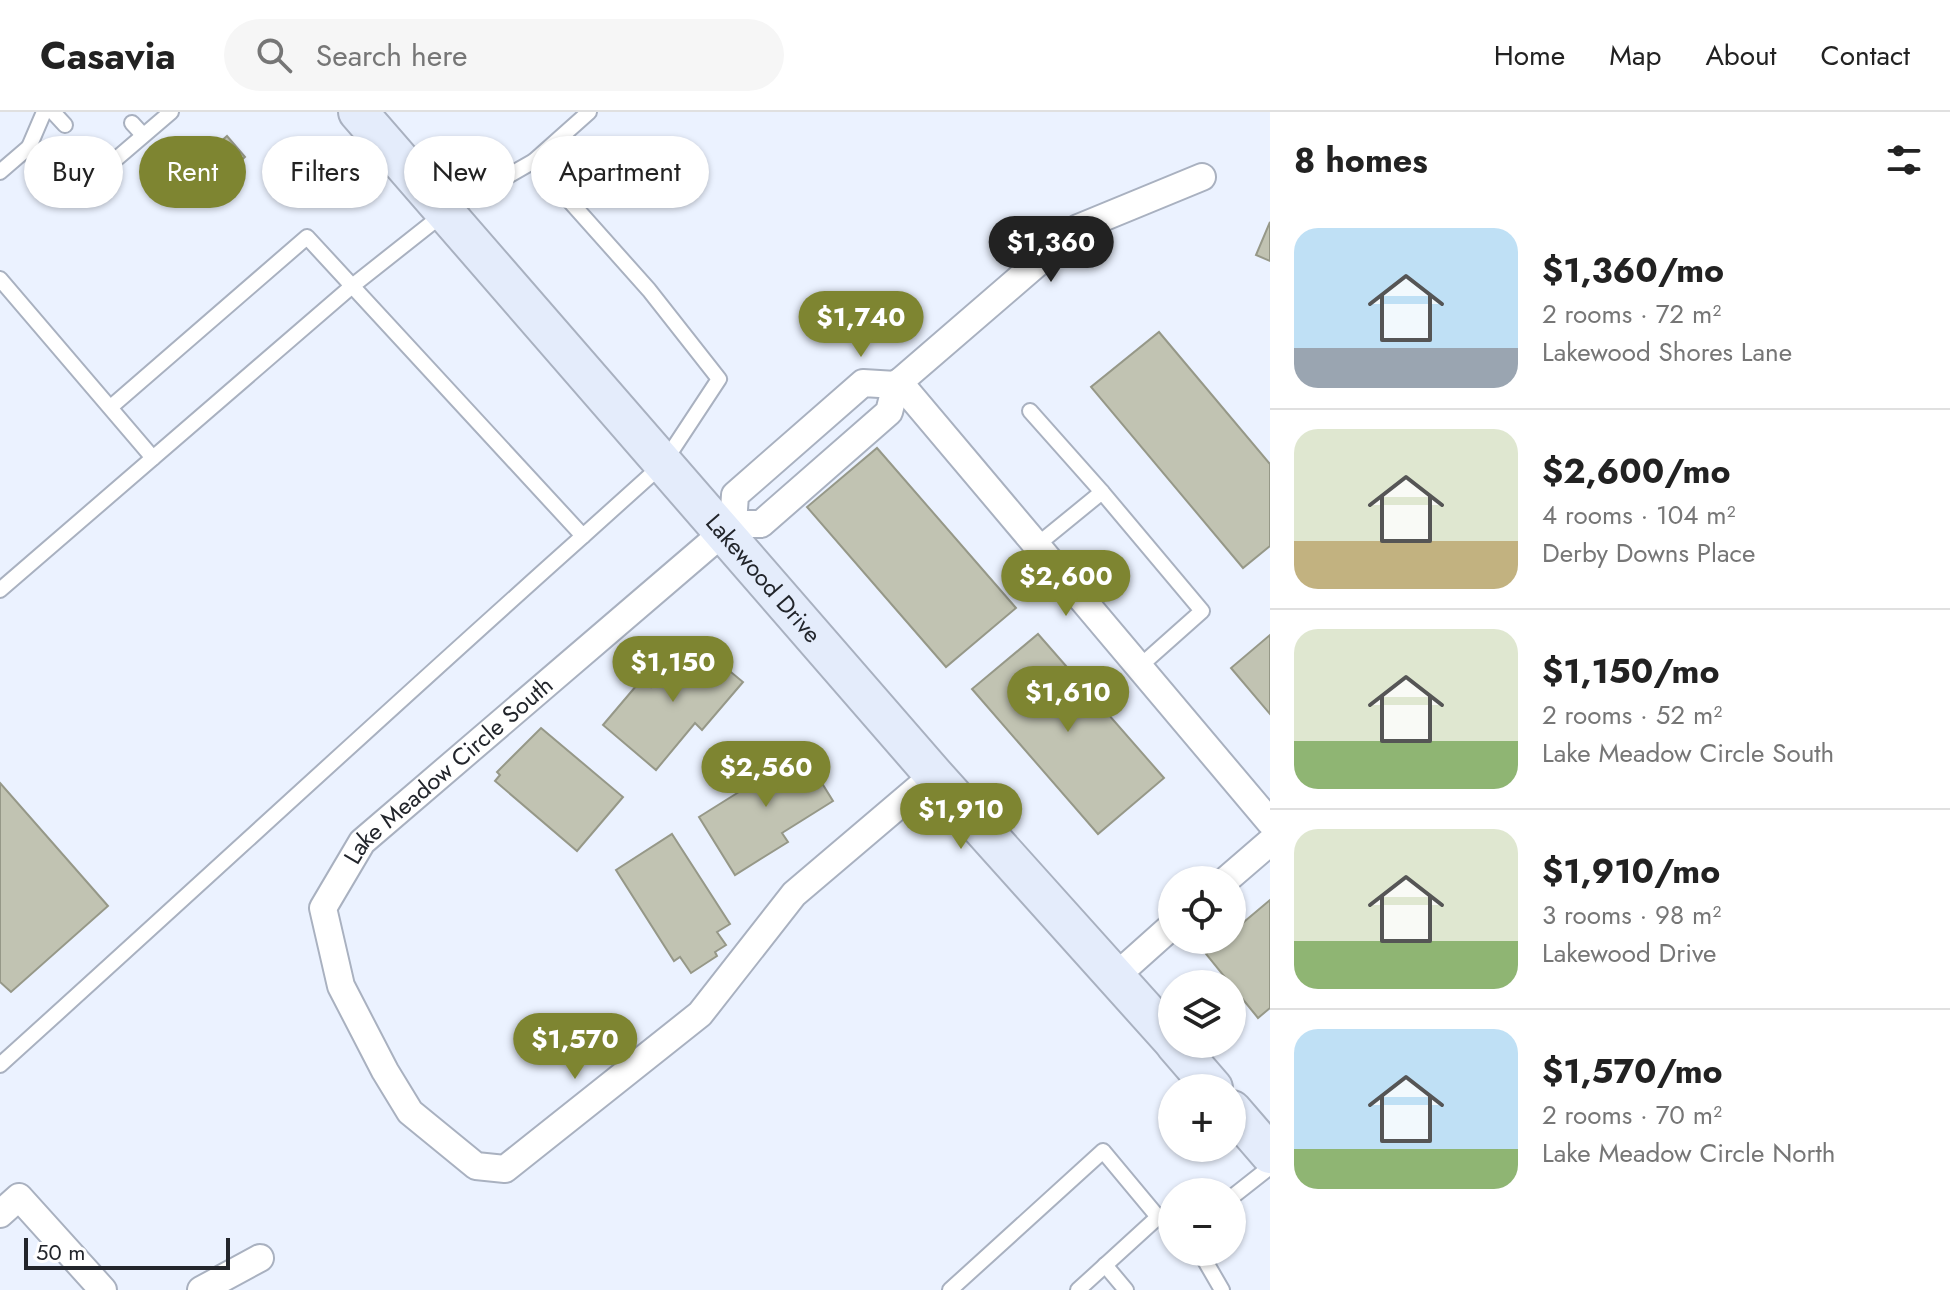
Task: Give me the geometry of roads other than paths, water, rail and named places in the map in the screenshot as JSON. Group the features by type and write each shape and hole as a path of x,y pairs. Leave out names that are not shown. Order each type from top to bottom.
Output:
{"street":[{"name":"Lakewood Drive","path":"358,112 447,211 663,464 728,529 934,775 1158,1024"},
{"path":"1202,177 1078,228 898,383 889,412 761,524 728,529 735,495 863,383 898,383 1270,822"},
{"name":"Lake Meadow Circle South","path":"728,529 362,842 323,908 341,986 410,1112 476,1166 505,1169 700,1014 794,894 934,775"},
{"path":"1242,866 1270,842"},
{"path":"1116,976 1158,938"},
{"name":"Lakewood Drive","path":"1188,1058 1201,1074"},
{"path":"1246,1126 1270,1154"},
{"path":"0,1214 19,1197 103,1290"},
{"path":"201,1290 260,1258"}],"lane":[{"path":"34,136 44,112"},
{"path":"53,112 65,125"},
{"path":"123,153 171,112"},
{"path":"562,136 589,112"},
{"path":"132,123 143,135"},
{"path":"0,172 24,151"},
{"path":"0,590 351,287 447,211 531,163"},
{"path":"0,1065 194,891 268,818 663,464 719,379 649,290 576,208"},
{"path":"112,406 307,237 583,536"},
{"path":"0,279 112,406 153,458"},
{"path":"1030,411 1202,611 1139,667"},
{"path":"1037,545 1102,492"},
{"path":"950,1290 1103,1151 1158,1217 1078,1290"},
{"path":"1246,1186 1270,1167"},
{"path":"1105,1265 1126,1290"},
{"path":"1208,1266 1222,1290"}]}
